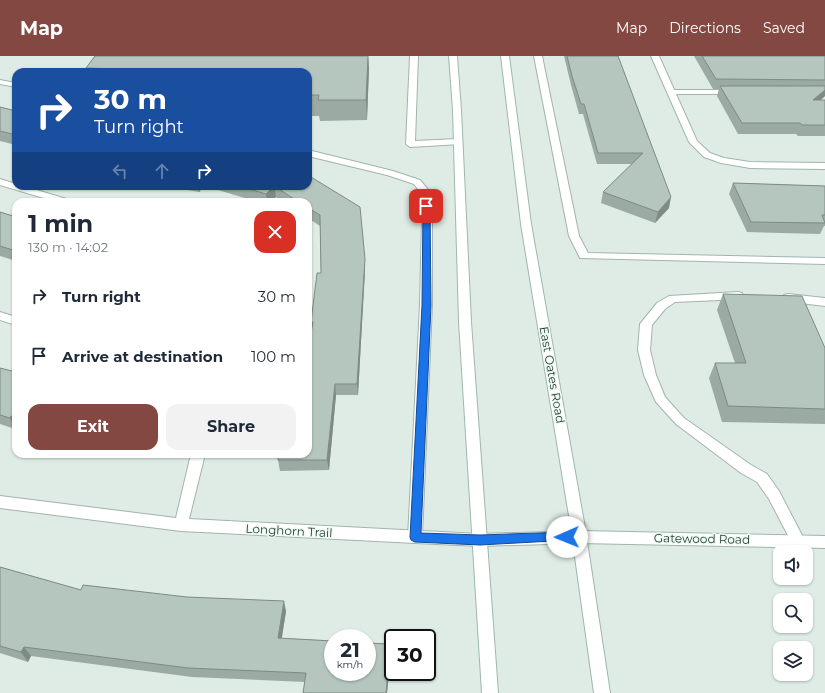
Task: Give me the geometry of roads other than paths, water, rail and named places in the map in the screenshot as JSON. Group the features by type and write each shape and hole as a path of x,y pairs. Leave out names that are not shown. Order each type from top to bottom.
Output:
{"main road":[{"path":"414,56 410,144 458,142"},
{"path":"452,56 458,142 465,322 490,693"},
{"name":"East Oates Road","path":"505,56 512,124 538,294 580,537 602,693"},
{"path":"538,56 574,236 584,256 825,261"},
{"path":"655,56 694,142 709,156 727,162 746,165 825,166"},
{"path":"0,82 12,84"},
{"path":"671,92 740,92"},
{"path":"312,154 390,173 417,182 425,192 427,219 426,305 415,537"},
{"path":"0,182 12,186"},
{"path":"27,190 54,198"},
{"path":"748,296 673,299 661,306 646,324 644,350 650,375 660,399 680,421 710,441 746,469 762,478 774,495 798,541"},
{"path":"779,297 825,302"},
{"path":"0,316 12,320"},
{"path":"181,525 197,458"},
{"name":"Longhorn Trail","path":"0,502 181,525 480,540 580,537"},
{"name":"Gatewood Road","path":"580,537 825,542"}]}
